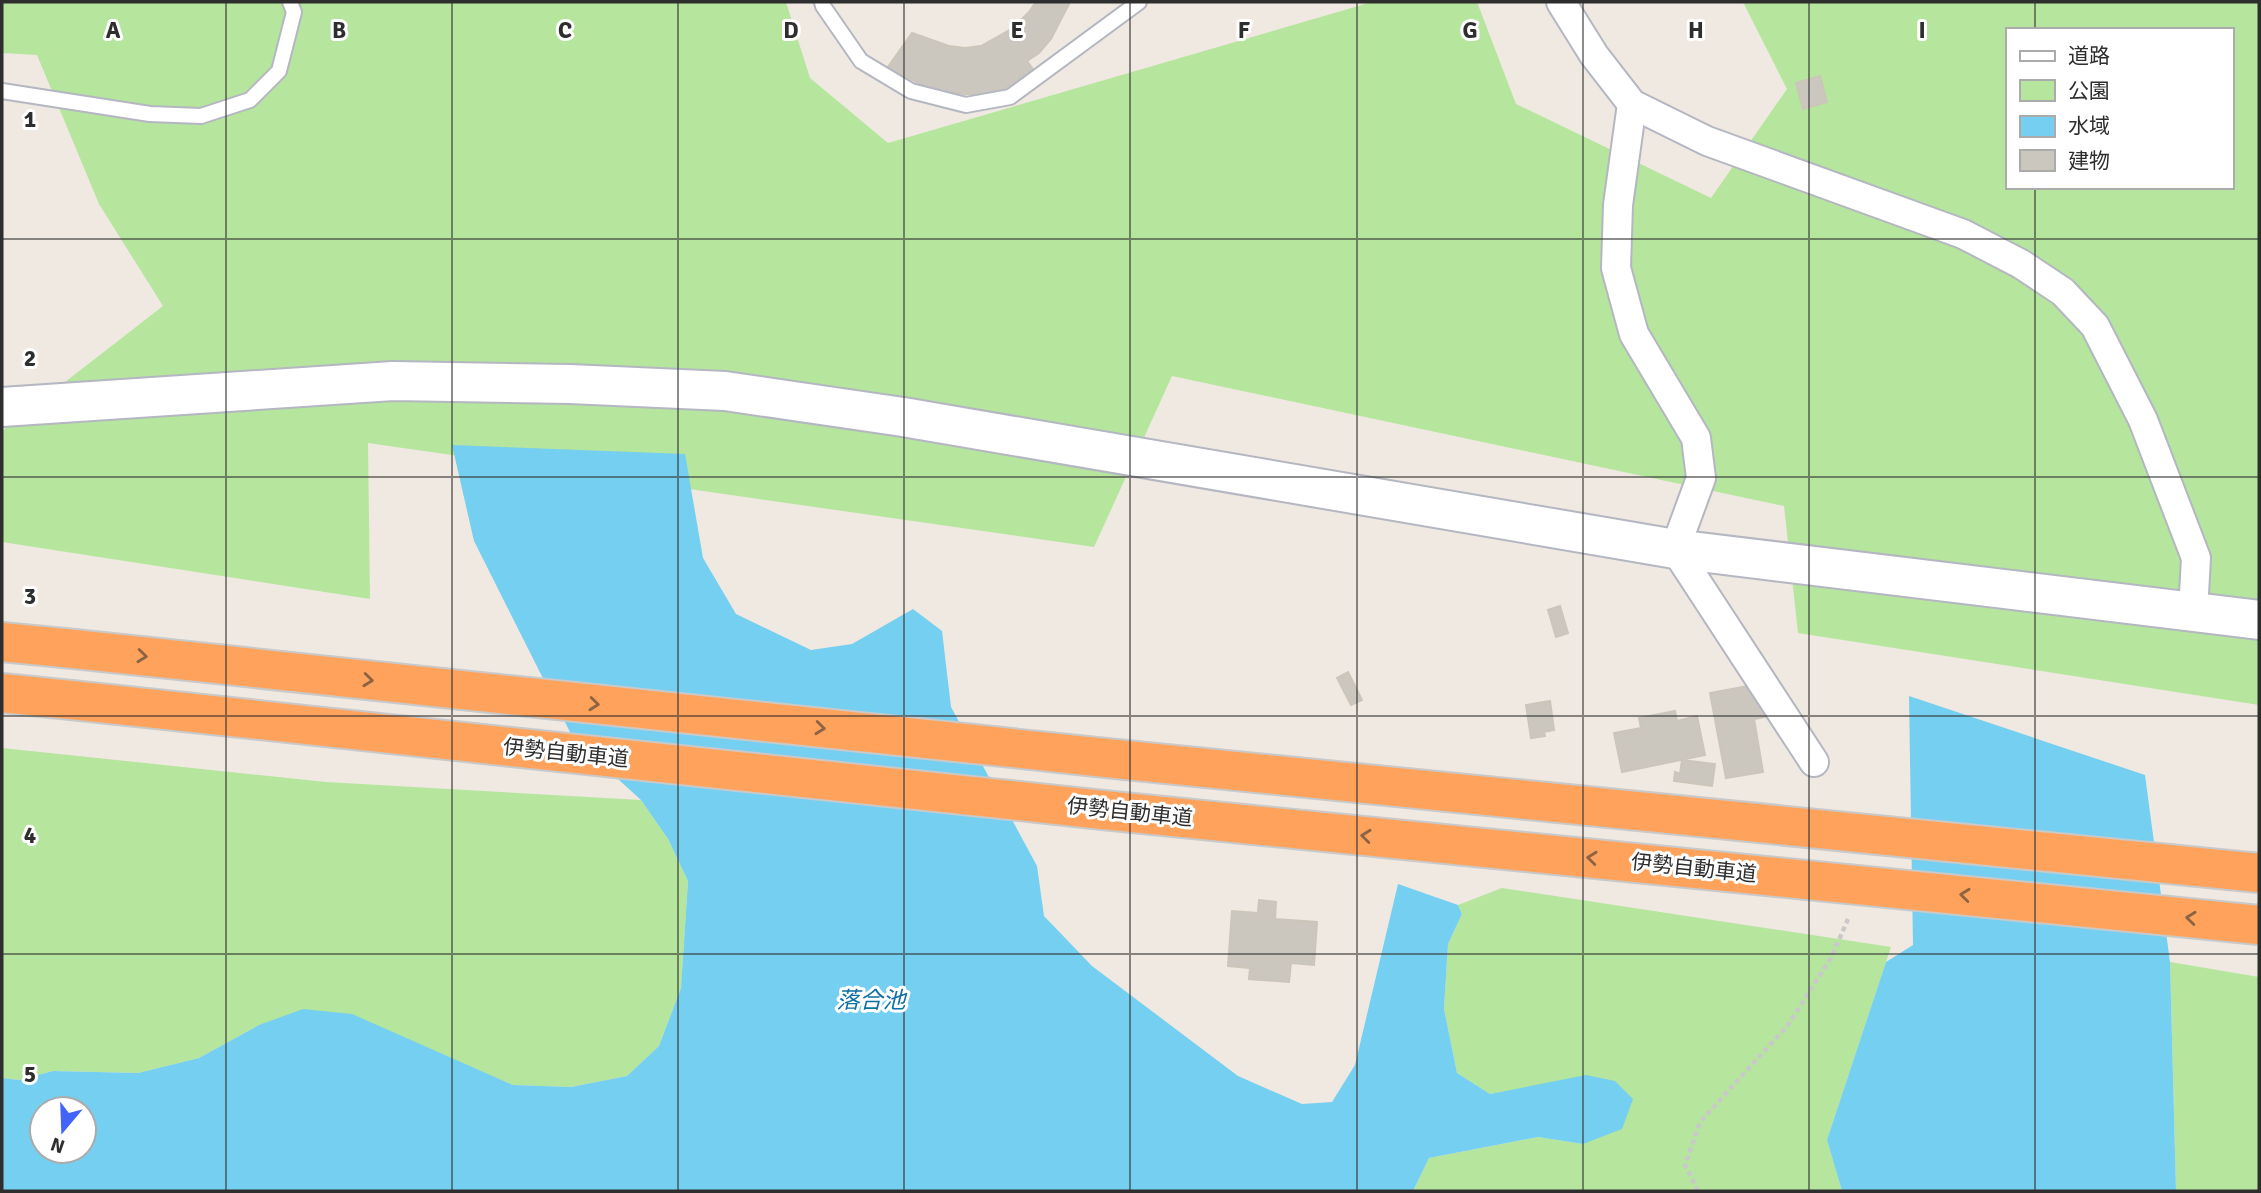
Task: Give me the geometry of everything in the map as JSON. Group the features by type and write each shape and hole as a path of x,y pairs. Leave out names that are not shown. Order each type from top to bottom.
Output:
{"highway":[{"path":"2,642 1078,755 2259,873"},
{"name":"伊勢自動車道","path":"2,693 1102,810 2259,925"}],"street":[{"path":"1561,2 1594,55 1632,104 1707,141 1963,234 2021,264 2063,292 2095,326 2143,420 2196,558 2193,612"},
{"path":"1632,104 1618,205 1616,268 1634,334 1696,438 1701,478 1675,549"},
{"path":"2,407 393,381 570,384 724,391 903,417 1675,549 2259,620"},
{"path":"1675,549 1814,762"}],"lane":[{"path":"2,91 150,114 201,116 250,100 279,71 294,12 290,2"},
{"path":"822,2 861,61 911,91 966,105 1010,97 1139,2"}],"path":[{"path":"1698,1191 1685,1165 1700,1122 1788,1025 1831,958 1850,916"}],"green space":[{"path":"2,2 786,2 810,78 888,143 1372,2 1477,2 1516,104 1711,198 1787,89 1743,2 2259,2 2259,705 1798,633 1784,506 1172,376 1094,547 368,443 370,599 2,542 2,431 163,306 99,204 37,55 2,53"},
{"path":"2,748 326,782 641,800 668,839 688,881 681,988 659,1046 627,1076 571,1087 513,1085 434,1052 259,1025 199,1058 138,1073 53,1071 19,1080 2,1078"},
{"path":"1502,888 1891,947 1827,1140 1842,1191 1413,1191 1429,1158 1538,1137 1583,1144 1535,1086 1490,1094 1457,1073 1444,1009 1448,944 1462,914 1458,905"},
{"path":"2170,962 2259,977 2259,1191 2176,1191"}],"water":[{"name":"落合池","path":"452,445 685,454 703,558 736,614 811,650 852,644 913,609 942,631 951,707 1037,866 1044,916 1092,966 1238,1076 1302,1104 1332,1102 1355,1065 1398,884 1458,905 1462,914 1448,944 1444,1009 1457,1073 1490,1094 1586,1075 1615,1081 1633,1099 1622,1129 1583,1144 1538,1137 1429,1158 1413,1191 2,1191 2,1078 19,1080 53,1071 138,1073 199,1058 259,1025 303,1009 352,1014 513,1085 571,1087 627,1076 659,1046 681,988 688,881 668,839 641,800 573,738 474,541"},
{"path":"1909,696 2145,775 2170,962 2176,1191 1842,1191 1827,1140 1886,962 1913,945"}],"building":[{"path":"1036,2 1070,2 1051,39 1039,53 1027,61 1035,72 1012,85 996,92 980,94 943,91 924,86 888,67 912,33 949,46 981,46 1013,28"},
{"path":"1820,76 1827,102 1803,109 1796,83"},
{"path":"1560,606 1568,633 1556,637 1548,610"},
{"path":"1348,672 1362,700 1351,705 1337,678"},
{"path":"1759,684 1765,717 1754,719 1763,772 1726,778 1710,693"},
{"path":"1550,701 1554,730 1544,732 1545,736 1531,738 1526,705"},
{"path":"1675,711 1677,721 1697,716 1705,755 1622,772 1614,733 1641,728 1639,718"},
{"path":"1682,760 1715,764 1712,786 1674,781 1675,772 1680,774"},
{"path":"1259,900 1276,902 1275,919 1317,922 1314,965 1291,963 1289,982 1249,979 1250,968 1228,966 1232,911 1258,913"}]}
